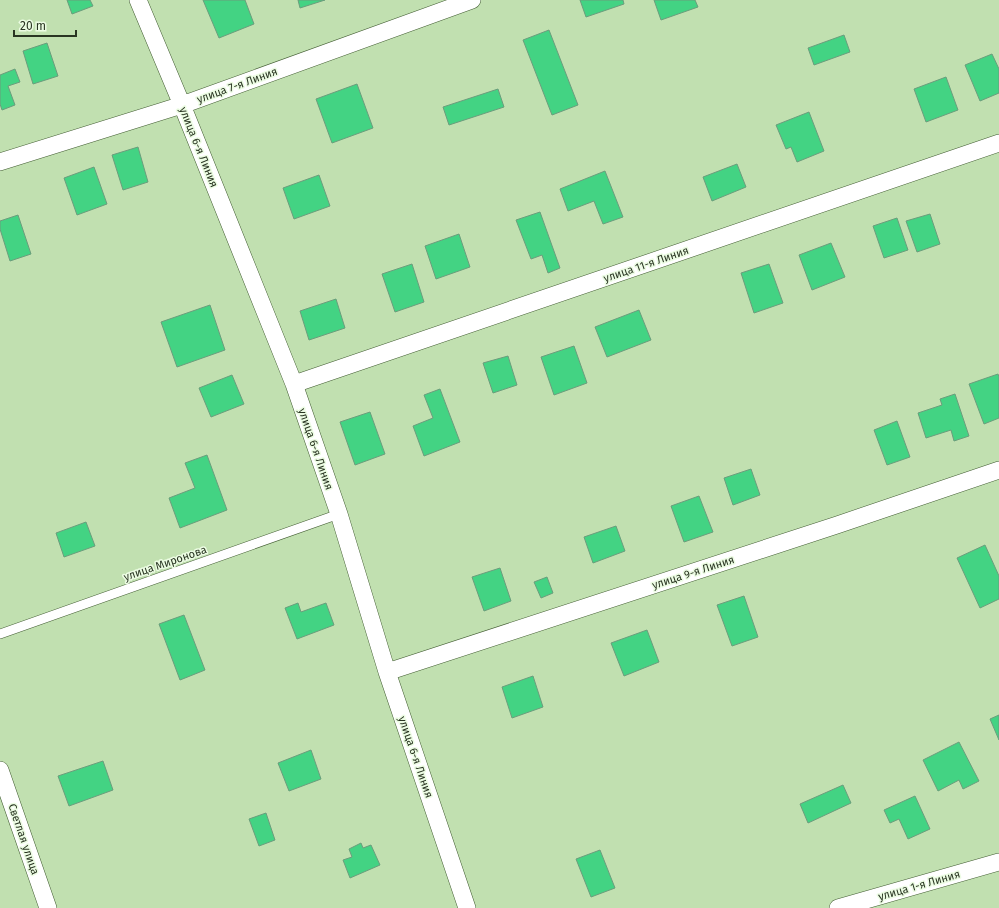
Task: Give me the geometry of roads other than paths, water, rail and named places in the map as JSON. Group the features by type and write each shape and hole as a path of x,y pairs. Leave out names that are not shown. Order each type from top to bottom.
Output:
{"street":[{"name":"улица 6-я Линия","path":"138,0 182,105 294,384 339,514 387,672 467,908"},
{"name":"улица 7-я Линия","path":"0,162 182,105 472,0"},
{"name":"улица 11-я Линия","path":"294,384 999,143"},
{"name":"улица 9-я Линия","path":"387,672 999,470"},
{"name":"Светлая улица","path":"0,770 48,908"},
{"name":"улица 1-я Линия","path":"838,908 999,862"}],"lane":[{"name":"улица Миронова","path":"0,634 339,514"}]}
